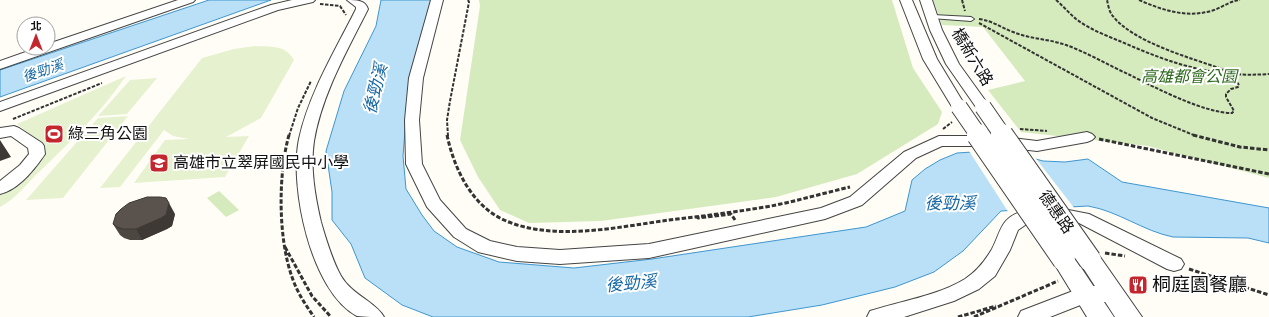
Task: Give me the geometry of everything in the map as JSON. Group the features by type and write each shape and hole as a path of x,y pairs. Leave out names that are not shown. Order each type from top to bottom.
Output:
{"street":[{"path":"0,65 189,0"},
{"path":"353,0 361,5 362,9 330,74 310,126 306,144 305,163 307,202 317,239 332,278 339,288 355,303 374,317"},
{"path":"437,0 416,78 412,120 414,164 433,203 460,233 485,247 517,254 560,257 649,251 825,213 856,201 910,155 939,140 993,141 1037,146 1087,137"},
{"path":"906,0 930,59 956,114"},
{"name":"橋新六路","path":"926,0 933,17 936,30 953,64 984,107"},
{"path":"0,106 275,8 313,2"},
{"path":"75,80 100,76 138,62 144,66"},
{"name":"德惠路","path":"984,107 1078,272 1101,317"},
{"name":"德惠路","path":"956,114 1078,272 1113,294 1129,317"},
{"path":"0,189 26,169 37,154 36,146 14,131 5,128"},
{"path":"877,317 946,296 972,284 988,271 1001,250 1010,228 1019,219 1028,215 1053,213 1083,218 1174,264"},
{"path":"1028,317 1078,272 1113,294"}],"lane":[{"path":"933,17 971,19"}],"path":[{"path":"468,0 469,2 447,114 448,133 452,157 477,201 489,211 504,220 525,226 550,230 583,230 637,225 785,203 852,186"},
{"path":"962,0 966,13 971,19 1171,127 1214,140 1244,147 1269,150"},
{"path":"1056,0 1075,18 1099,32 1148,54 1185,68 1232,75 1269,74"},
{"path":"971,19 991,21 1013,32 1044,41 1066,45 1167,94 1223,113 1232,113 1234,111 1226,97 1226,94 1231,89 1238,87 1239,85 1232,75 1222,69 1144,39 1117,21 1111,14 1107,0"},
{"path":"1139,0 1167,10 1187,14 1204,14 1214,11 1231,1 1240,0"},
{"path":"313,2 340,6 346,14 343,21"},
{"path":"312,79 302,98 291,126 283,158 282,224 289,271 296,291 314,317"},
{"path":"5,128 107,81"},
{"path":"942,130 956,114"},
{"path":"1087,137 1269,174"},
{"path":"284,245 312,296 331,317"},
{"path":"974,317 1078,272"},
{"path":"958,317 1008,302"}],"green space":[{"path":"479,0 892,0 913,68 942,112 938,124 857,174 776,197 601,221 529,223 500,210 478,177 460,140 480,6"},
{"name":"高雄都會公園","path":"933,0 1269,0 1269,178 1148,146 1021,132 988,90 1025,81 983,27 942,25"},
{"path":"254,46 277,47 286,51 294,60 261,118 226,137 249,136 225,177 134,183 165,140 189,139 173,136 164,130 120,187 100,188 202,58 234,49"},
{"name":"綠三角公園","path":"126,76 106,103 61,151 20,192 0,207 0,190 43,145 17,124"},
{"path":"157,78 127,114 98,116 130,80"},
{"path":"128,116 63,198 26,200 98,118"},
{"path":"219,191 239,210 226,217 207,198"}],"water":[{"name":"後勁溪","path":"209,0 271,0 0,97 0,70 42,56 56,56 56,51"},
{"name":"後勁溪","path":"381,0 434,0 408,93 403,156 406,189 434,231 457,247 499,262 574,268 652,259 866,227 905,211 912,180 925,169 940,160 957,153 988,151 1018,154 1043,161 1065,162 1088,159 1122,182 1269,208 1269,243 1248,238 1173,237 1151,230 1110,212 1088,206 1001,211 963,251 934,272 895,287 822,305 748,317 433,317 402,305 365,278 351,244 332,220 332,192 326,151 344,91 376,26"}],"pier":[{"path":"988,149 1019,152 1034,156 1075,209 1009,213 969,151"}],"building":[{"path":"147,197 166,198 169,203 166,215 136,229 123,229 113,224 116,214 121,209 129,203"}],"place":[{"name":"綠三角公園","path":"54,134"},
{"name":"高雄市立翠屏國民中小學","path":"159,163"},
{"name":"桐庭園餐廳","path":"1138,285"}]}
